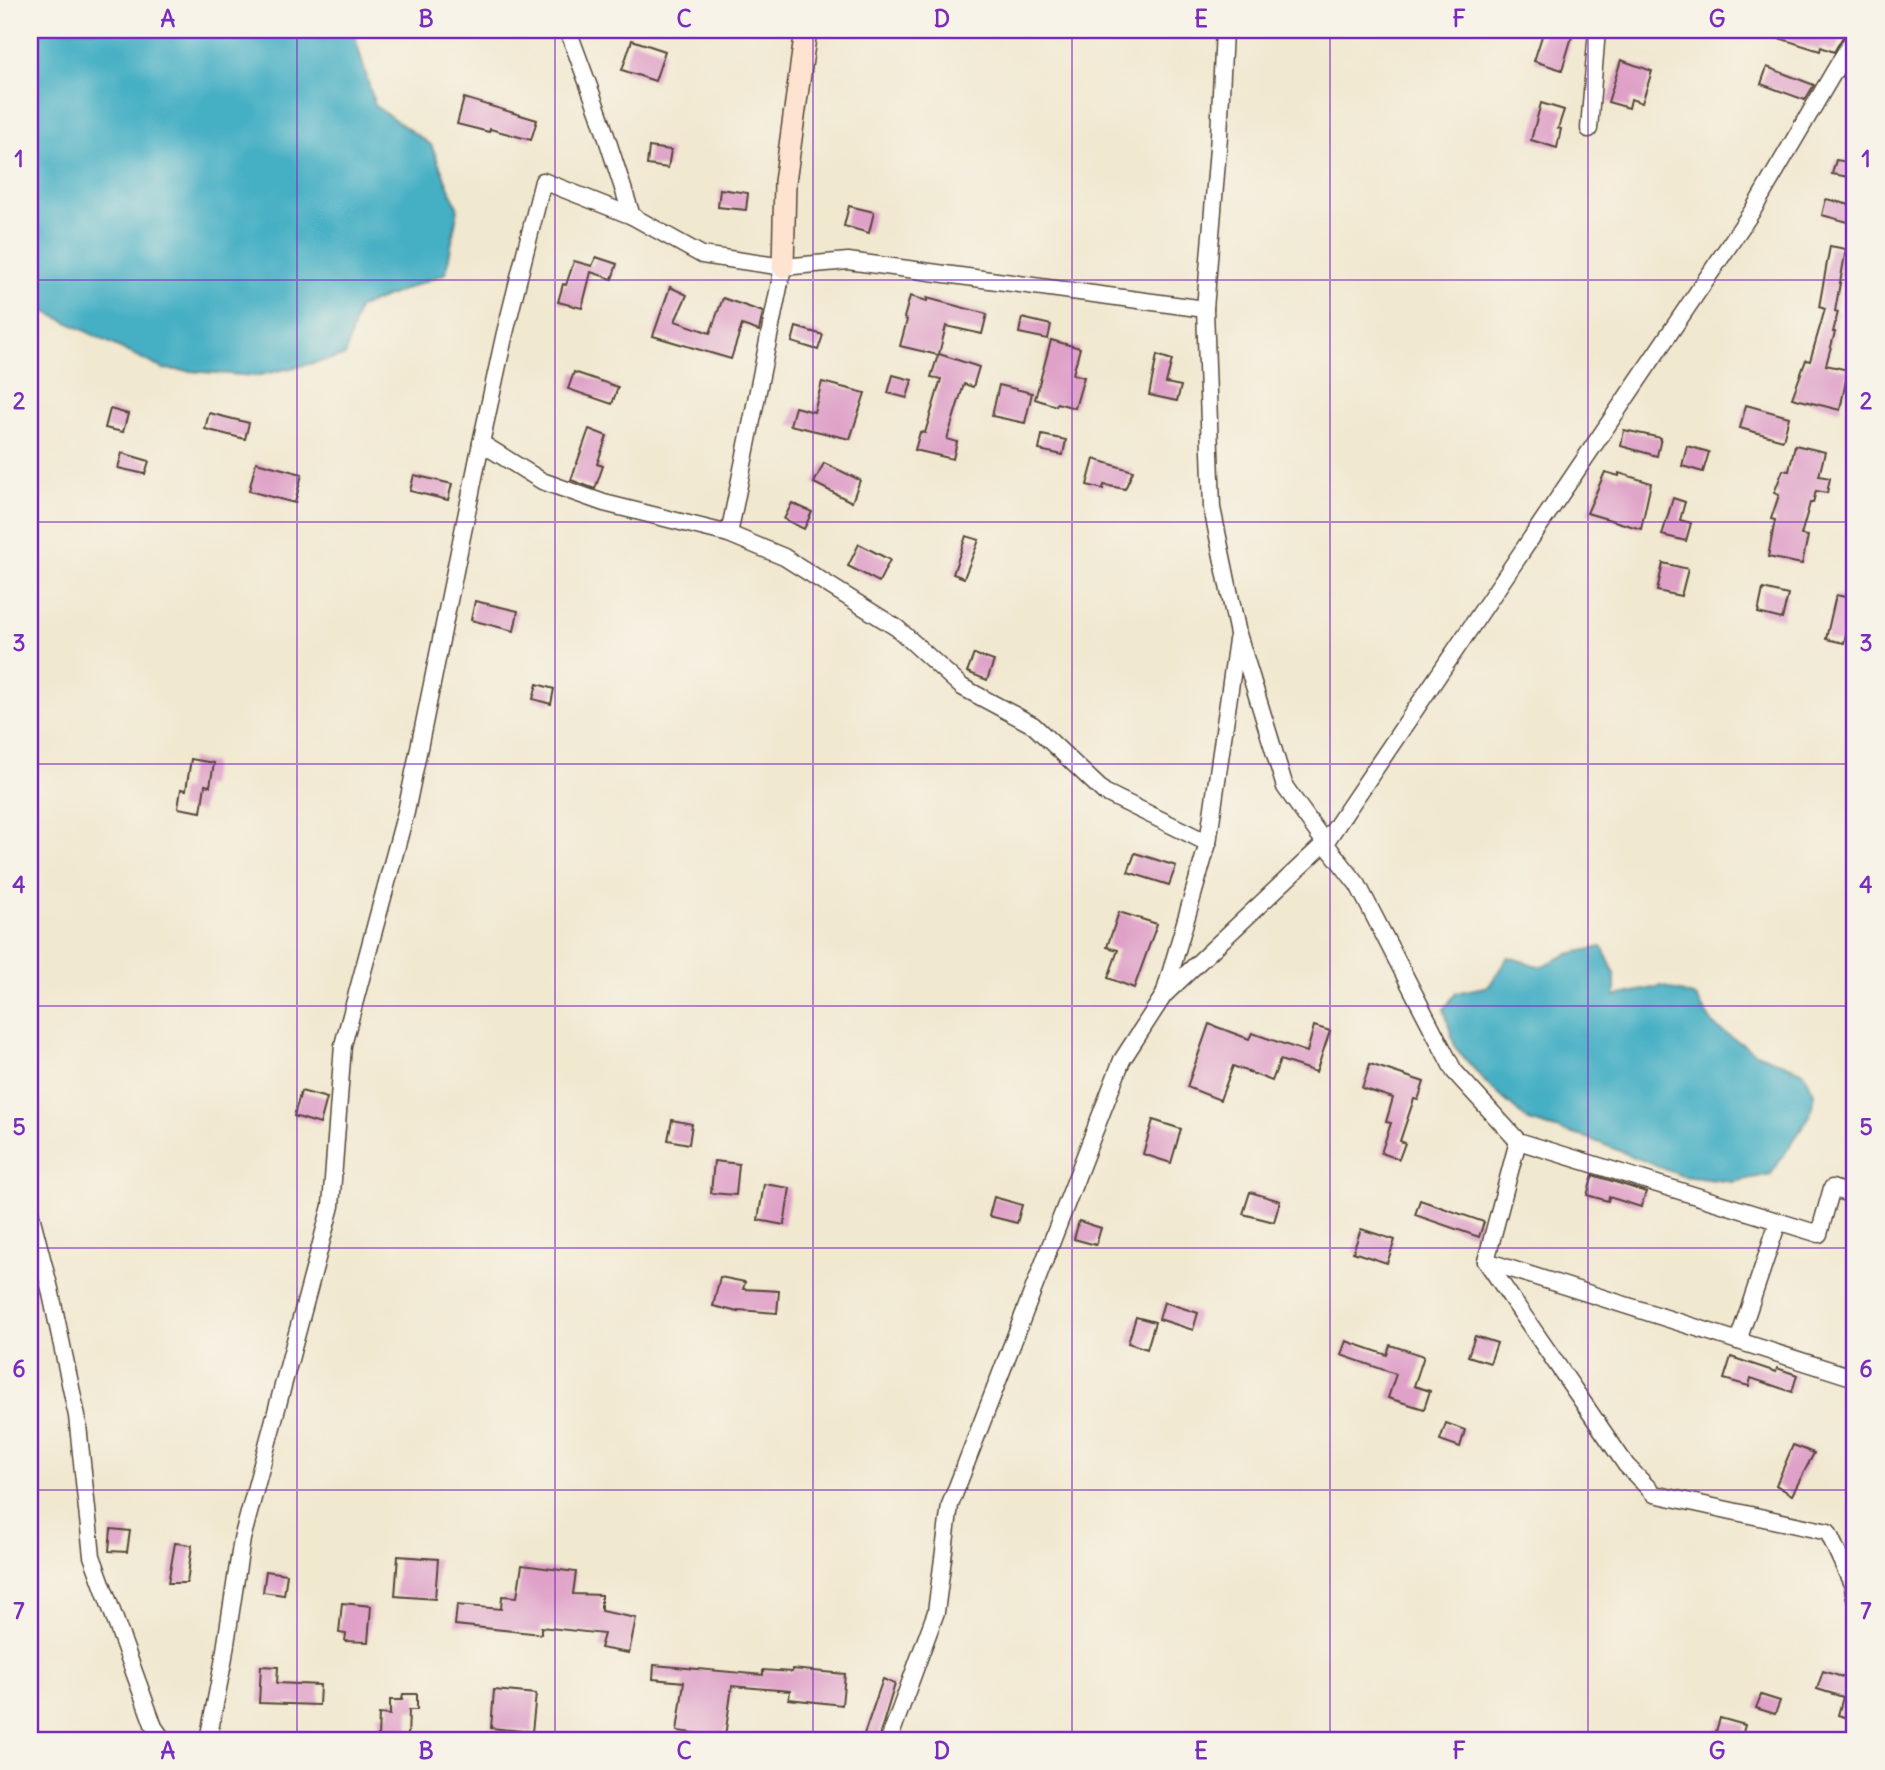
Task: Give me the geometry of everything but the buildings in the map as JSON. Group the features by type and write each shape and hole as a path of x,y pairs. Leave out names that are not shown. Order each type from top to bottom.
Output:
{"street":[{"path":"568,30 632,216"},
{"path":"729,534 783,267 785,182 806,30"},
{"path":"1224,30 1219,136 1205,309 1212,508 1238,634 1285,787 1358,885 1454,1071 1518,1141 1819,1234 1832,1188 1855,1196"},
{"path":"1589,129 1597,30"},
{"path":"889,1740 936,1612 950,1505 1122,1060 1164,995 1325,843 1753,210 1855,36"},
{"path":"208,1740 221,1676 242,1539 331,1206 343,1045 406,812 504,337 543,181 632,216 702,256 783,267 848,261 1205,309"},
{"path":"481,443 542,481 591,499 729,534 784,557 897,628 962,687 1033,725 1104,792 1208,843"},
{"path":"1164,995 1208,843 1238,634"},
{"path":"1518,1141 1486,1261 1626,1465 1654,1494 1828,1532 1852,1584 1855,1597"},
{"path":"30,1212 50,1289 77,1416 92,1556 154,1727 163,1740"},
{"path":"1738,1341 1778,1222"},
{"path":"1486,1261 1855,1378"}],"water":[{"path":"30,30 353,30 375,106 431,145 458,209 446,273 358,308 345,356 255,376 163,369 30,304"},
{"path":"1602,947 1615,974 1615,996 1662,986 1696,997 1714,1026 1756,1053 1804,1072 1815,1095 1809,1117 1771,1174 1733,1182 1682,1176 1590,1139 1529,1121 1488,1085 1455,1047 1444,1009 1456,993 1489,986 1508,957 1541,967 1568,954"}]}
